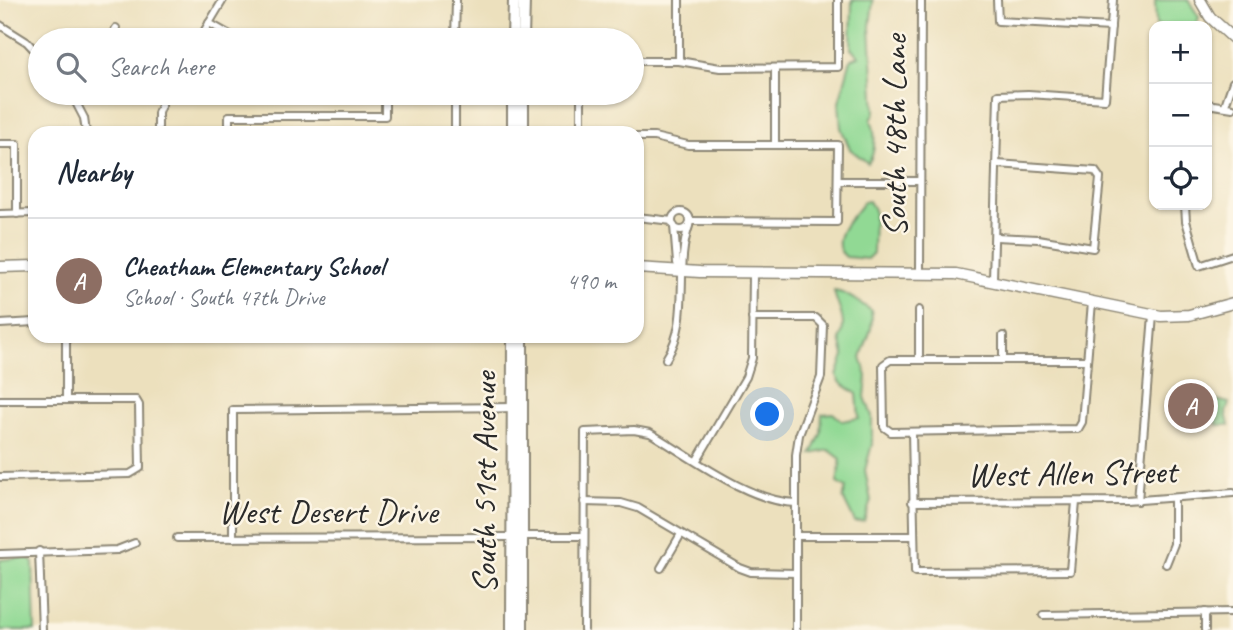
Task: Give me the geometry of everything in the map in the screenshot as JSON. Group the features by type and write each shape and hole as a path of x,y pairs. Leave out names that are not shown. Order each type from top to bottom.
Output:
{"main road":[{"path":"514,0 517,28"},
{"path":"520,28 524,0"},
{"path":"513,105 513,126"},
{"path":"523,105 523,126"},
{"name":"South 51st Avenue","path":"512,630 517,537 517,407 513,343"},
{"name":"South 51st Avenue","path":"517,407 522,343"},
{"name":"South 51st Avenue","path":"517,537 522,630"}],"street":[{"path":"206,28 223,0"},
{"path":"456,0 456,28"},
{"path":"679,0 679,61"},
{"path":"644,61 679,61 720,68 838,67 838,0"},
{"name":"South 48th Lane","path":"920,273 921,0"},
{"path":"997,0 998,21 1111,27"},
{"path":"993,280 998,95 1028,94 1105,99 1112,0"},
{"path":"1200,0 1210,16 1233,38"},
{"path":"209,23 218,28"},
{"path":"0,25 28,43"},
{"path":"775,69 775,144"},
{"path":"1225,105 1233,82"},
{"path":"1212,104 1233,108"},
{"path":"77,105 85,126"},
{"path":"158,126 161,105"},
{"path":"229,126 229,116 385,116 385,105"},
{"path":"455,105 455,126"},
{"path":"581,105 581,126"},
{"path":"644,137 688,145 838,145 837,222 690,224 680,230 673,223 644,218"},
{"path":"0,144 17,144 17,214"},
{"path":"996,237 1038,239 1093,248 1099,174 1058,167 997,164"},
{"path":"838,181 919,181"},
{"path":"1185,210 1185,221 1199,266 1233,255"},
{"path":"666,359 677,337 681,272 690,224 688,214 680,211 673,223 677,263 681,272"},
{"path":"0,214 28,214"},
{"path":"0,267 28,267"},
{"path":"644,269 681,272 956,274 1153,315 1189,315 1233,303"},
{"path":"697,460 746,377 752,358 753,273"},
{"path":"1086,360 885,362 884,426 886,430 912,432 1078,429 1082,422 1092,302"},
{"path":"919,310 919,360"},
{"path":"1138,501 1153,315"},
{"path":"752,318 821,320 822,369 797,445 796,630"},
{"path":"0,324 28,322"},
{"path":"1003,336 1003,360"},
{"path":"66,343 66,398"},
{"path":"0,400 136,400 139,405 140,468 137,472 0,477"},
{"path":"233,538 233,410 517,407"},
{"path":"583,630 585,432 645,432 761,498 796,503"},
{"path":"912,432 915,572 1070,571 1076,502"},
{"name":"West Allen Street","path":"912,502 1138,501 1233,493"},
{"path":"1166,564 1174,544 1174,498"},
{"path":"584,502 629,505 751,572 796,573"},
{"path":"661,568 681,534"},
{"name":"West Desert Drive","path":"177,538 584,536"},
{"path":"796,536 913,536"},
{"path":"0,552 117,550 135,544"},
{"path":"38,551 42,630"},
{"path":"1205,612 1205,630"},
{"path":"1043,615 1233,612"}],"green space":[{"path":"852,0 873,0 870,27 875,112 871,120 874,130 873,154 868,163 850,149 841,128 839,102 851,59 859,56 851,49"},
{"path":"1155,0 1188,0 1199,17 1198,21 1156,21"},
{"path":"869,201 874,210 873,253 867,259 846,257 840,251 842,230 863,202"},
{"path":"834,291 871,310 872,317 871,329 861,358 867,376 865,397 872,416 872,444 865,470 871,501 864,521 855,522 843,498 846,488 837,483 841,459 829,450 812,454 821,434 822,414 833,413 842,421 859,418 857,394 841,383 837,376 844,355 840,339 843,326"},
{"path":"1212,399 1229,403 1226,413 1229,425 1217,425 1216,419 1207,419"},
{"path":"27,557 33,563 35,630 0,630 0,560"}],"place":[{"name":"Cheatham Elementary School","path":"1191,406"}]}
